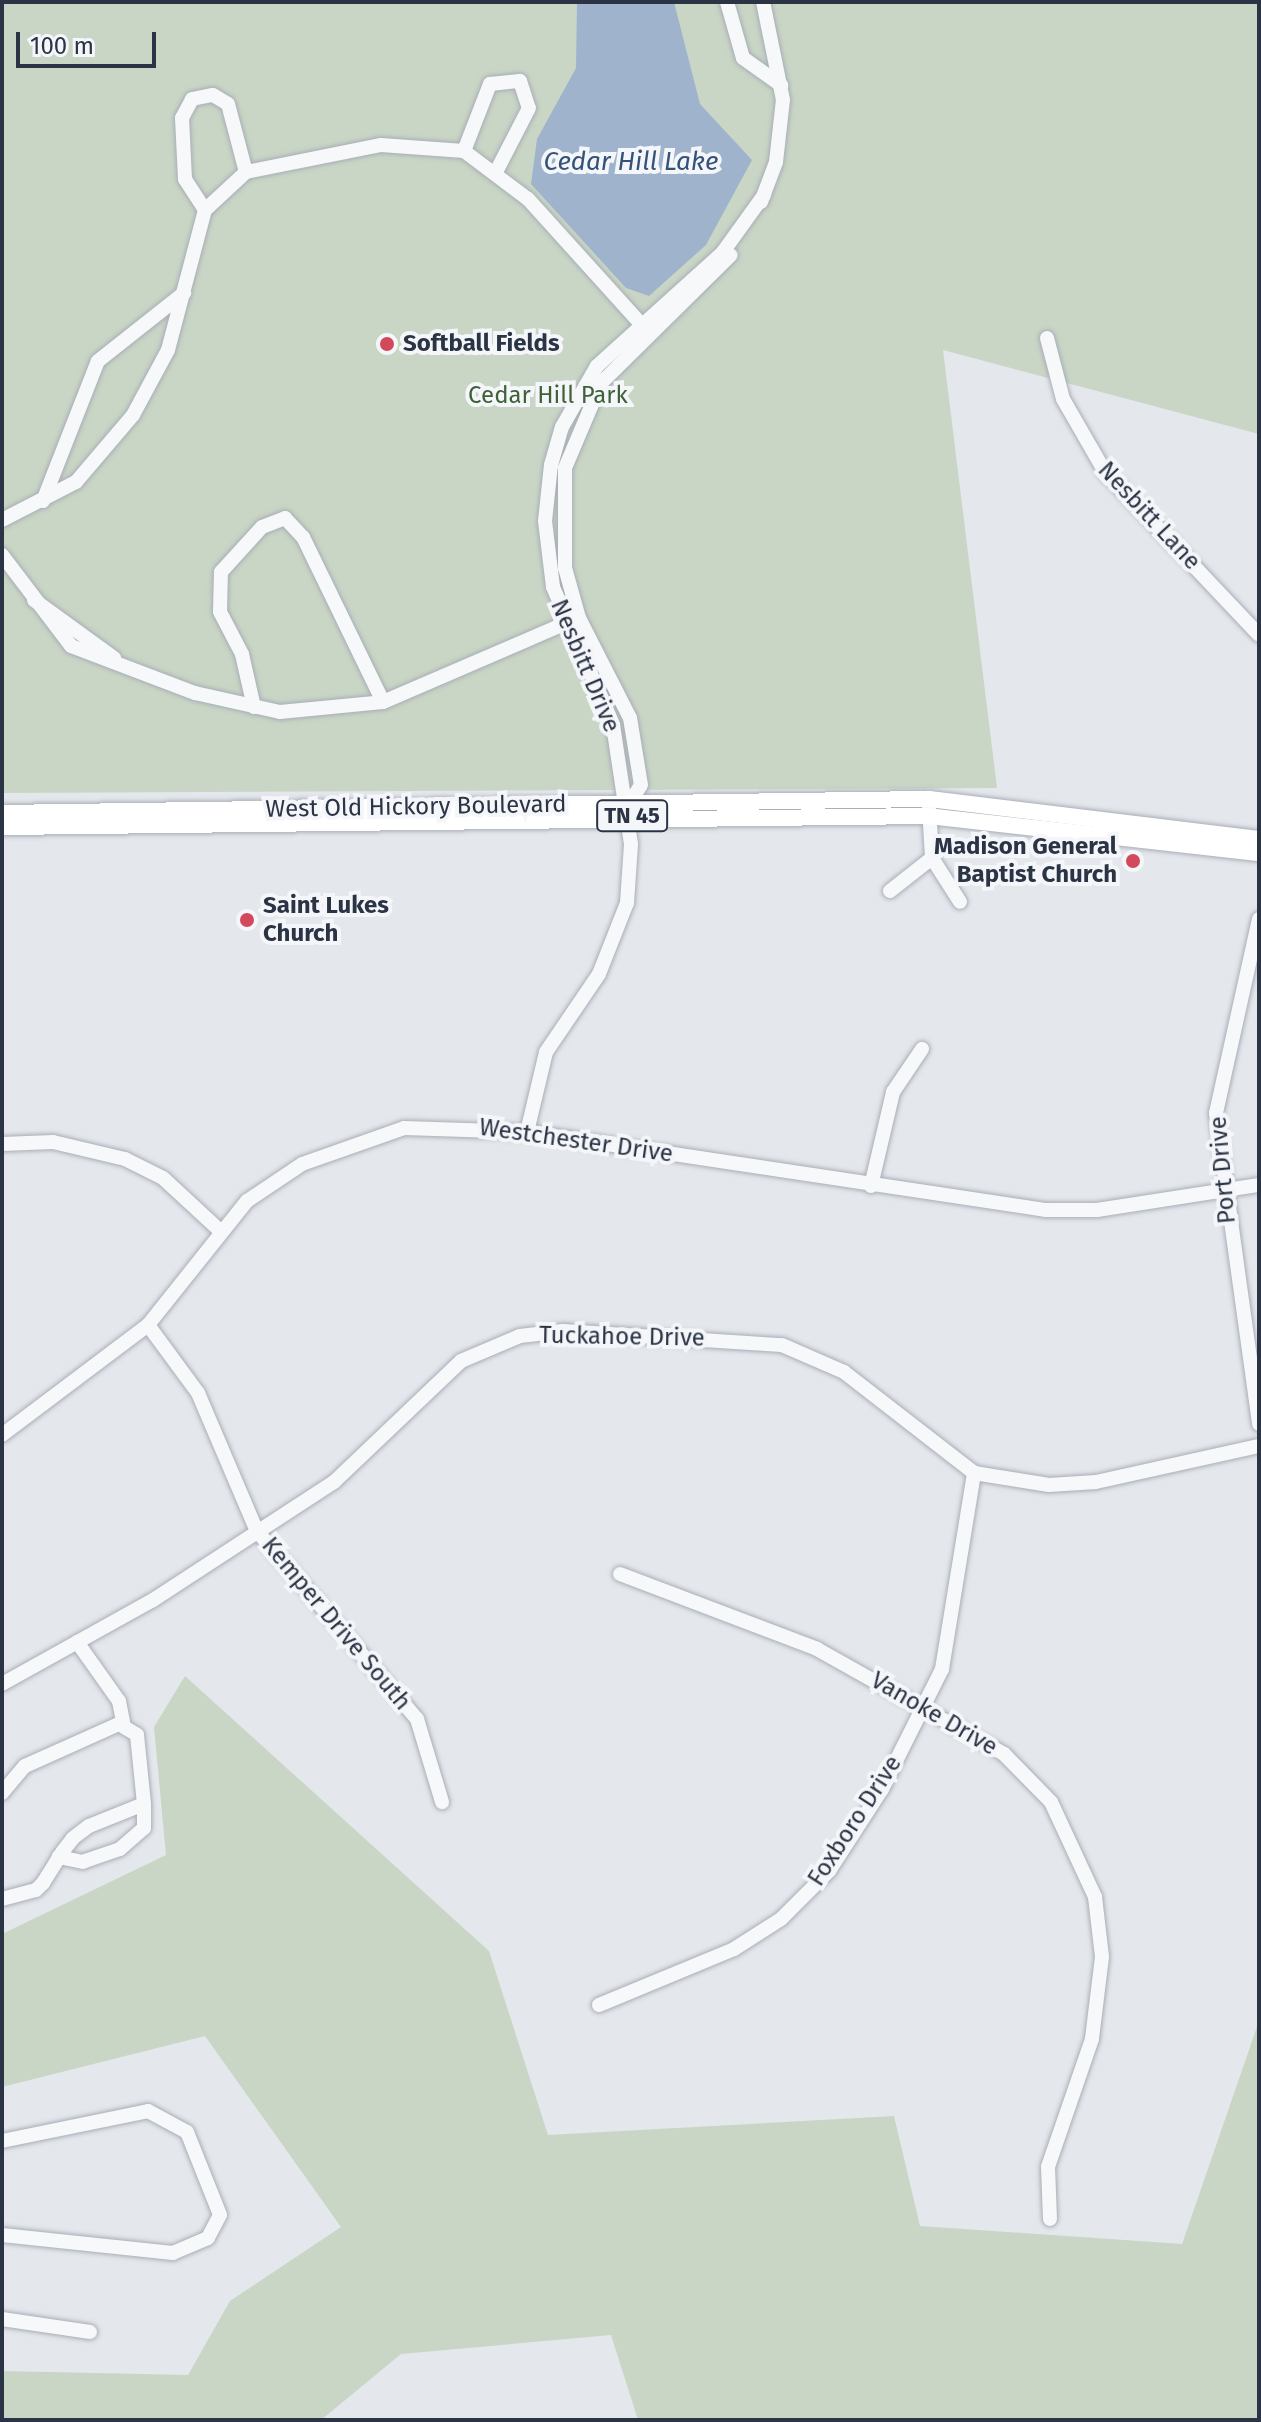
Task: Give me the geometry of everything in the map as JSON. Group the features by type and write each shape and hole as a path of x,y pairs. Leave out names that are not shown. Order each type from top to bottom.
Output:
{"main road":[{"name":"West Old Hickory Boulevard","path":"2,827 929,799 1259,839"},
{"name":"West Old Hickory Boulevard","path":"2,813 630,810 928,816 1259,853"}],"street":[{"path":"727,2 743,58 781,85"},
{"name":"Nesbitt Drive","path":"630,810 608,710 564,625 546,543 551,465 578,395 643,326 732,253 764,195 779,146 781,85 763,2"},
{"path":"464,151 490,84 520,81 529,108 497,170"},
{"path":"205,210 185,179 182,118 192,99 213,95 228,104 246,172"},
{"path":"2,520 41,504 94,467 133,415 168,350 205,210 246,172 381,145 464,151 497,170 643,326"},
{"path":"41,504 61,468 87,378 138,325 184,293"},
{"name":"Nesbitt Drive","path":"630,810 641,785 630,718 579,618 560,536 565,468 589,401 643,326"},
{"name":"Nesbitt Lane","path":"1047,338 1063,399 1097,461 1259,635"},
{"path":"254,707 218,591 221,572 245,543 285,518 303,537 383,702"},
{"path":"2,555 27,595 137,673 254,707 316,713 383,702 579,618"},
{"path":"929,799 932,858 960,902"},
{"path":"527,1132 546,1052 599,974 627,903 630,810"},
{"path":"890,891 932,858"},
{"name":"Port Drive","path":"1259,919 1216,1113 1259,1424"},
{"path":"871,1186 893,1092 922,1049"},
{"name":"Westchester Drive","path":"2,1435 148,1325 218,1229 280,1178 354,1142 460,1125 527,1132 1046,1210 1225,1193 1259,1185"},
{"path":"2,1144 53,1142 125,1159 163,1178 218,1229"},
{"name":"Kemper Drive South","path":"148,1325 198,1393 257,1531 417,1719 442,1802"},
{"name":"Tuckahoe Drive","path":"2,1684 77,1642 334,1482 461,1361 520,1336 563,1331 782,1345 844,1372 974,1473 1049,1485 1096,1482 1259,1446"},
{"name":"Foxboro Drive","path":"599,2005 734,1949 799,1903 882,1789 919,1706 942,1669 974,1473"},
{"name":"Vanoke Drive","path":"620,1574 817,1649 1004,1754 1051,1802 1095,1897 1101,2000 1057,2125 1048,2167 1050,2219"},
{"path":"59,1857 83,1862 120,1849 144,1828 139,1742 124,1726 119,1701 77,1642"},
{"path":"2,1793 25,1766 108,1725 124,1726"},
{"path":"2,1899 36,1890 59,1857 89,1826 144,1804"},
{"path":"2,2141 148,2111 187,2132 220,2215 208,2238 173,2253 2,2235"},
{"path":"2,2319 90,2332"}],"green space":[{"name":"Cedar Hill Park","path":"2,2 1259,2 1259,434 943,350 997,788 2,793"},
{"path":"185,1676 489,1951 548,2135 894,2116 920,2226 1182,2244 1259,2021 1259,2420 638,2420 611,2335 401,2354 321,2420 2,2420 2,2371 188,2375 230,2301 341,2227 205,2036 2,2087 2,1934 166,1855 154,1727"}],"water":[{"name":"Cedar Hill Lake","path":"577,2 674,2 700,104 752,160 706,245 649,296 626,288 531,184 537,139 576,68"}],"place":[{"name":"Softball Fields","path":"387,344"},
{"name":"Madison General Baptist Church","path":"1133,861"},
{"name":"Saint Lukes Church","path":"247,920"}]}
